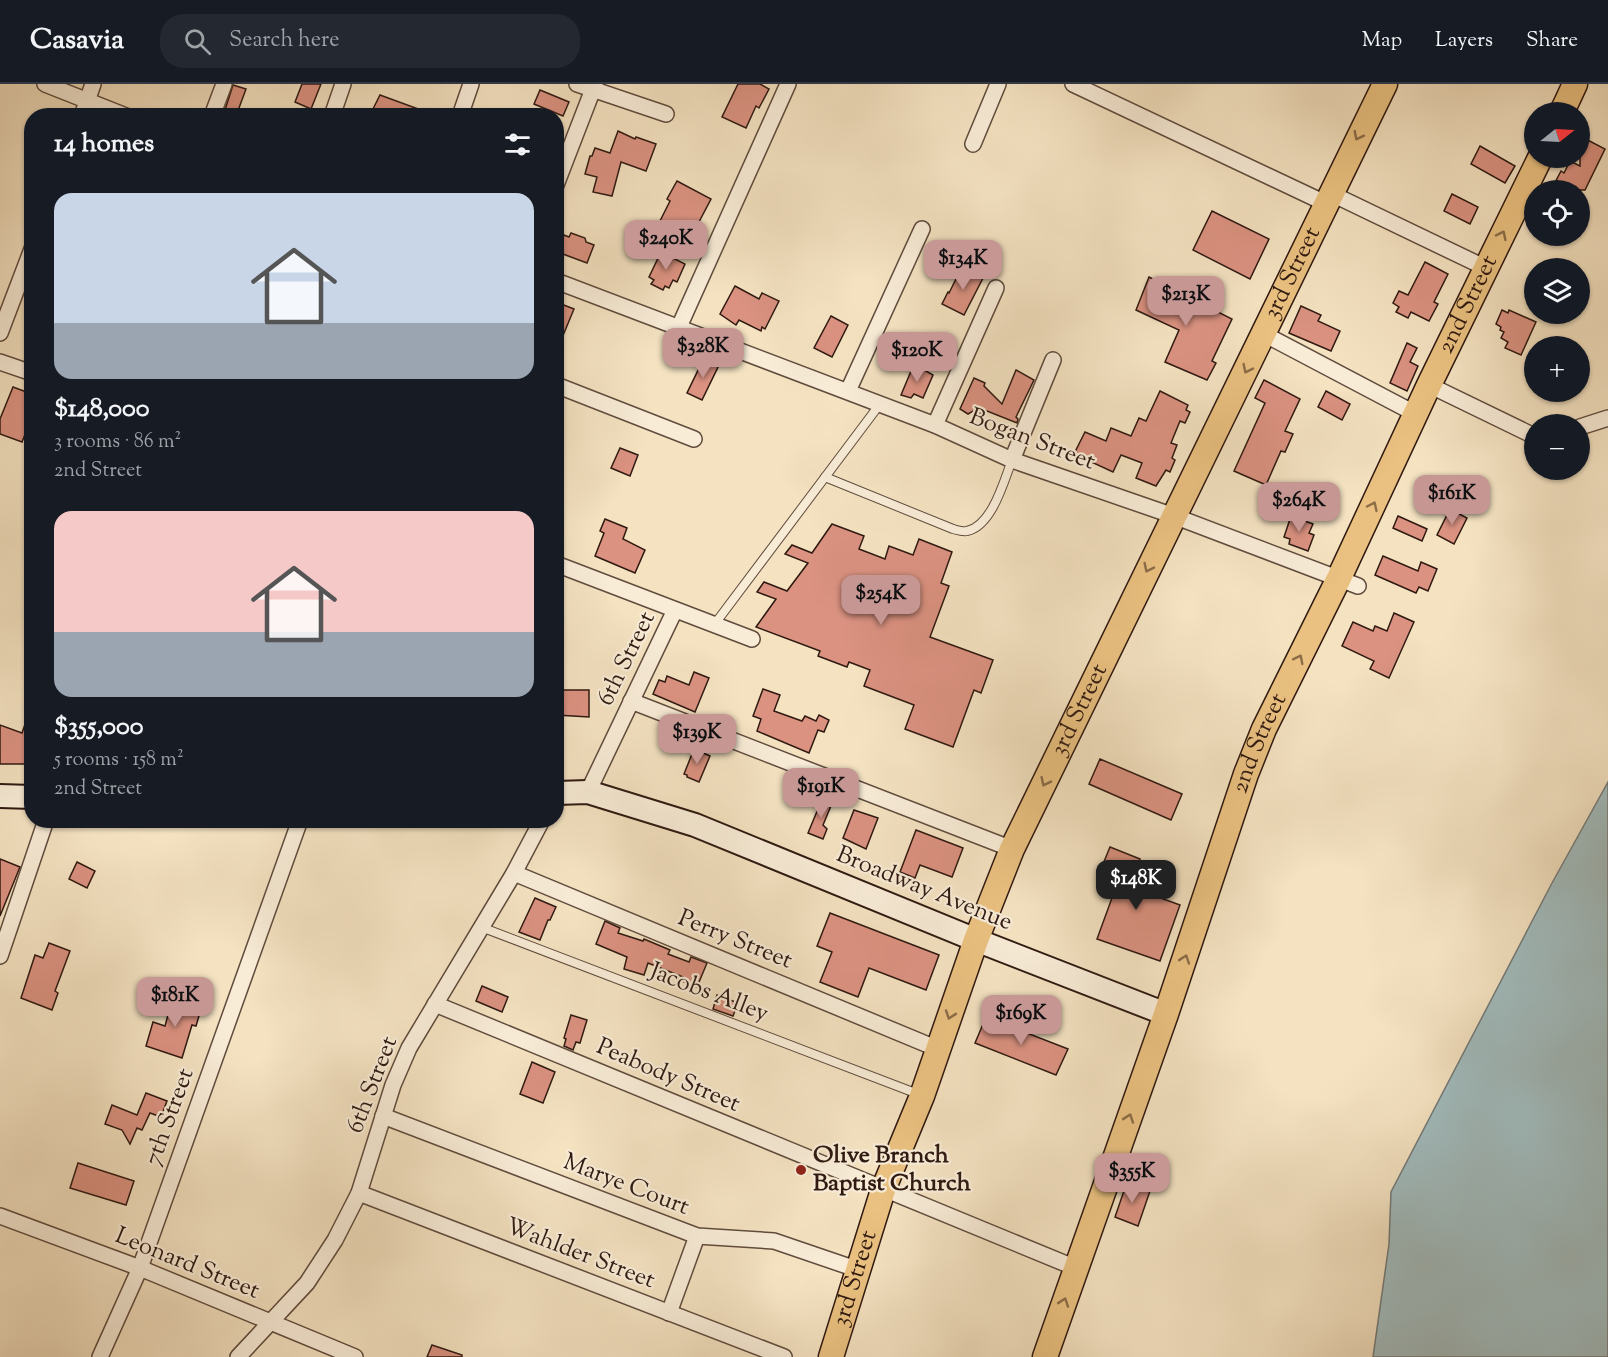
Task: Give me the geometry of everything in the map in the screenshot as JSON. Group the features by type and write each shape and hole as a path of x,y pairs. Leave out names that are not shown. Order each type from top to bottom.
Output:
{"main road":[{"name":"3rd Street","path":"831,1357 883,1190 922,1096 976,940 1012,849 1384,84"},
{"path":"1567,102 1575,84"},
{"name":"2nd Street","path":"1045,1357 1264,729 1349,582 1416,414 1535,168"},
{"name":"Broadway Avenue","path":"564,793 588,792 695,825 976,940 1166,1014"},
{"path":"0,796 24,797"}],"street":[{"path":"45,84 106,108"},
{"path":"84,108 93,84"},
{"path":"215,108 224,84"},
{"path":"335,108 343,84"},
{"path":"463,108 471,84"},
{"path":"577,84 594,87 666,114"},
{"path":"679,327 788,84"},
{"path":"974,144 998,84"},
{"path":"1073,84 1486,268"},
{"path":"564,164 594,87"},
{"path":"848,391 921,230"},
{"path":"0,333 24,270"},
{"name":"Bogan Street","path":"564,284 935,425 1012,460 1174,516 1349,582"},
{"path":"935,425 996,288"},
{"path":"1264,334 1416,414"},
{"path":"1012,460 1053,360"},
{"path":"0,362 24,370"},
{"path":"1429,386 1524,431"},
{"path":"564,388 694,439"},
{"path":"1590,424 1608,418"},
{"path":"564,567 752,639"},
{"name":"6th Street","path":"588,792 675,610"},
{"path":"632,701 1012,849"},
{"path":"0,956 43,828"},
{"name":"7th Street","path":"100,1357 140,1268 297,828"},
{"name":"6th Street","path":"238,1357 272,1322 312,1274 335,1240 359,1193 393,1085 408,1048 514,873 538,828"},
{"name":"Perry Street","path":"514,873 938,1049"},
{"name":"Peabody Street","path":"435,1004 1076,1268"},
{"name":"Marye Court","path":"383,1116 697,1236 774,1241 859,1270"},
{"name":"Wahlder Street","path":"359,1193 784,1357"},
{"name":"Leonard Street","path":"0,1216 140,1268 355,1357"},
{"path":"669,1313 697,1236"}],"lane":[{"path":"714,625 880,404"},
{"path":"825,477 953,529 966,531 978,526 987,516 997,499 1012,460"},
{"name":"Jacobs Alley","path":"481,927 922,1096"}],"water":[{"path":"1608,782 1608,1357 1373,1357 1389,1244 1391,1192 1552,883"}],"building":[{"path":"302,84 321,84 311,108 295,102"},
{"path":"738,84 760,84 769,89 759,108 756,106 746,128 722,117"},
{"path":"233,85 246,89 239,108 226,108"},
{"path":"540,90 569,102 564,114 564,108 544,108 534,104"},
{"path":"380,95 416,108 374,108"},
{"path":"618,131 635,139 636,137 656,144 646,171 621,162 612,196 593,192 597,177 585,174 590,156 595,148 610,153"},
{"path":"1590,141 1605,149 1590,180 1556,180 1561,171 1564,173 1566,168 1590,168"},
{"path":"1480,146 1515,166 1505,183 1471,164"},
{"path":"677,181 711,199 690,239 659,223 670,201 667,199"},
{"path":"1452,194 1478,207 1470,224 1444,211"},
{"path":"1212,211 1269,239 1250,279 1193,250"},
{"path":"571,233 585,238 586,242 594,245 587,263 564,254 564,235 569,237"},
{"path":"661,252 685,264 677,282 673,280 669,288 665,286 663,290 651,284 654,280 649,277"},
{"path":"1425,262 1448,274 1434,302 1438,304 1429,321 1411,312 1408,318 1396,312 1399,307 1393,303 1399,291 1408,295"},
{"path":"962,267 983,278 964,315 942,304"},
{"path":"1149,277 1232,319 1212,361 1216,363 1207,380 1165,362 1179,330 1136,310"},
{"path":"735,286 759,299 762,293 779,301 765,329 762,327 761,331 739,320 736,325 720,314"},
{"path":"564,305 574,309 564,333"},
{"path":"1301,306 1321,315 1318,321 1340,331 1331,351 1289,333"},
{"path":"1502,310 1508,313 1509,310 1524,317 1524,324 1535,324 1530,336 1524,336 1524,348 1521,355 1505,348 1508,342 1501,338 1504,332 1496,324"},
{"path":"831,316 848,325 832,357 814,348"},
{"path":"1407,343 1417,348 1410,362 1418,366 1407,391 1390,383"},
{"path":"704,358 719,365 702,400 687,393"},
{"path":"914,364 933,375 923,398 914,394 911,398 901,395"},
{"path":"1016,370 1034,380 1016,417 1017,423 982,409 980,415 973,411 968,414 960,409 974,378 985,383 984,386 1002,404"},
{"path":"1264,380 1300,399 1285,431 1293,434 1285,452 1281,451 1266,485 1234,471 1265,403 1255,398"},
{"path":"13,387 24,391 24,437 22,442 0,434 0,419"},
{"path":"1160,391 1188,405 1186,410 1190,412 1185,423 1180,421 1171,443 1177,445 1172,458 1175,460 1170,472 1166,470 1156,486 1136,478 1142,463 1121,455 1113,472 1074,454 1085,432 1106,441 1111,428 1131,436 1139,418 1146,421"},
{"path":"1326,391 1350,404 1342,420 1318,407"},
{"path":"620,448 638,455 630,476 611,468"},
{"path":"1450,509 1467,518 1454,544 1437,535"},
{"path":"1291,516 1313,524 1309,533 1314,535 1308,551 1289,544 1290,539 1284,537"},
{"path":"1398,516 1427,529 1422,541 1393,528"},
{"path":"605,519 627,528 623,539 645,550 635,573 595,556 604,533 600,531"},
{"path":"832,524 864,536 859,549 885,559 889,546 913,555 919,539 952,552 941,583 949,586 930,637 993,660 981,693 974,690 953,747 905,729 914,705 864,686 870,670 849,662 847,667 818,656 820,651 756,627 776,599 757,592 764,582 787,591 808,563 785,554 792,545 812,553"},
{"path":"1383,556 1418,571 1421,562 1437,569 1428,591 1419,587 1416,593 1375,575"},
{"path":"1394,613 1414,622 1389,678 1370,669 1374,661 1342,646 1353,622 1373,631 1375,626 1387,631"},
{"path":"694,672 709,678 695,712 653,694 659,680 665,682 667,676 689,685"},
{"path":"763,689 780,695 774,711 802,721 805,716 816,721 819,715 829,720 824,732 818,730 809,753 757,731 761,719 753,716"},
{"path":"564,690 589,690 589,717 564,715"},
{"path":"0,725 22,733 24,727 24,764 0,764"},
{"path":"694,749 710,756 699,782 684,774"},
{"path":"1100,759 1182,794 1171,820 1089,784"},
{"path":"823,797 833,801 823,825 827,829 823,839 808,833"},
{"path":"854,810 878,818 866,849 843,838"},
{"path":"916,830 963,848 952,877 920,865 915,878 900,872"},
{"path":"1110,847 1140,859 1137,866 1141,867 1133,888 1180,905 1160,961 1097,939 1120,876 1101,869"},
{"path":"0,859 20,867 0,916"},
{"path":"77,862 95,871 87,888 69,879"},
{"path":"535,898 556,907 540,940 519,932"},
{"path":"830,913 939,955 926,990 869,968 858,997 820,982 832,952 817,946"},
{"path":"605,921 620,928 618,933 643,941 644,939 670,950 668,954 689,962 691,957 707,963 697,987 682,981 683,977 648,963 644,975 624,969 627,957 596,944"},
{"path":"49,943 70,951 55,991 58,993 52,1010 21,998 35,955 43,958"},
{"path":"482,986 508,997 502,1012 476,1001"},
{"path":"174,993 190,998 187,1005 201,1009 196,1026 192,1025 182,1058 146,1046 153,1022 165,1026"},
{"path":"717,995 738,1003 733,1016 713,1009"},
{"path":"571,1015 587,1020 580,1043 576,1042 573,1050 564,1046"},
{"path":"986,1017 1068,1049 1056,1075 975,1043"},
{"path":"532,1062 555,1072 543,1103 520,1094"},
{"path":"146,1093 167,1101 161,1117 150,1113 142,1130 137,1128 130,1144 122,1130 105,1124 112,1105 137,1115"},
{"path":"78,1163 134,1181 126,1205 70,1188"},
{"path":"1127,1182 1150,1191 1138,1226 1115,1217"},
{"path":"432,1345 462,1355 462,1357 427,1357"}],"place":[{"name":"Olive Branch Baptist Church","path":"801,1170"}]}
